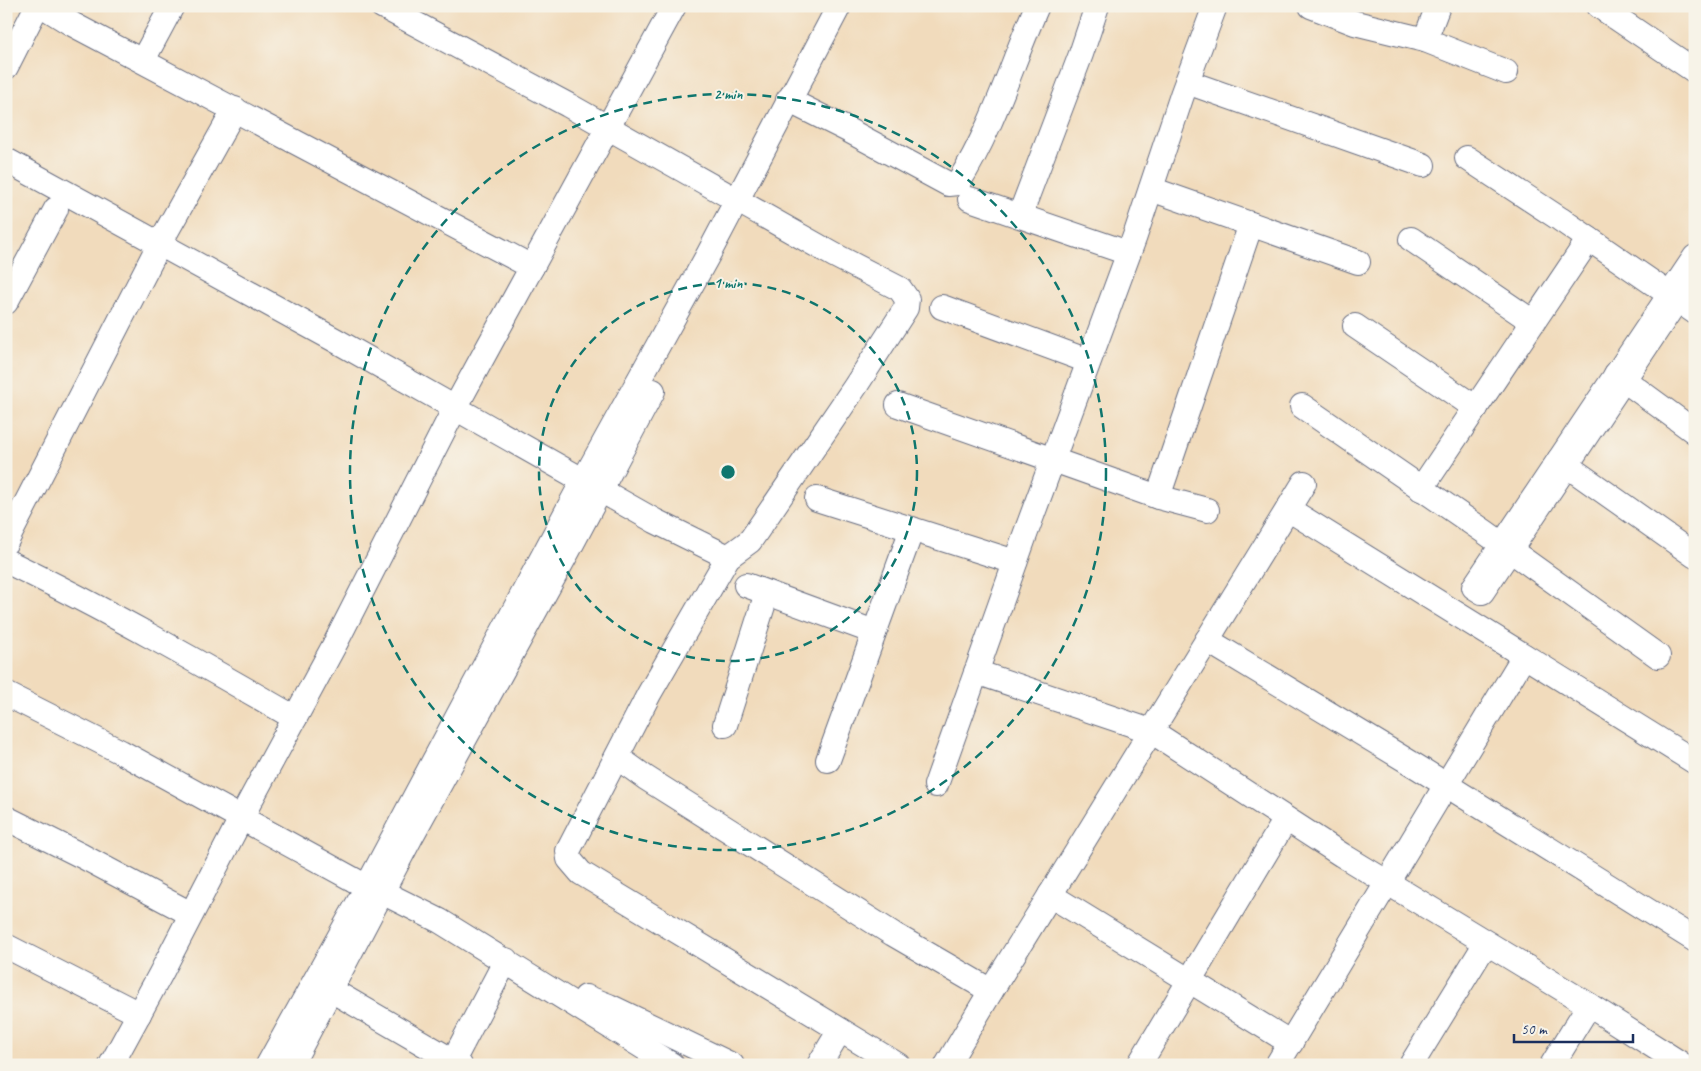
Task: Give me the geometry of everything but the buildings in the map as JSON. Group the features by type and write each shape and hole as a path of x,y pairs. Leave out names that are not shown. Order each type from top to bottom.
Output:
{"street":[{"path":"6,66 37,6"},
{"path":"43,6 72,24 144,60 532,267"},
{"path":"144,60 172,6"},
{"path":"382,6 608,127 834,255 900,289 907,299 906,308 855,387 750,541 728,557 649,694 568,850 569,860 581,873 898,1065"},
{"path":"111,1065 404,510 455,408 674,6"},
{"path":"291,1065 323,985 374,889 568,551 591,486 795,104 839,6"},
{"path":"795,104 855,6"},
{"path":"795,104 948,184 958,183 972,160 1010,74 1036,6"},
{"path":"1020,216 1081,54 1097,6"},
{"path":"936,785 1215,6"},
{"path":"1311,6 1355,23 1425,40 1506,72"},
{"path":"1425,40 1438,6"},
{"path":"1599,6 1695,71"},
{"path":"1187,82 1423,165"},
{"path":"6,542 160,243 235,109"},
{"path":"1467,158 1680,302"},
{"path":"6,160 160,243 591,486 655,521 728,557"},
{"path":"1151,189 1358,262"},
{"path":"970,199 1128,253"},
{"path":"6,302 56,209"},
{"path":"1158,497 1251,224"},
{"path":"1411,239 1533,322"},
{"path":"1421,489 1588,239"},
{"path":"1680,302 1695,257"},
{"path":"1506,548 1620,377 1680,302 1695,273"},
{"path":"942,307 1088,362"},
{"path":"1355,326 1476,408"},
{"path":"1620,377 1695,432"},
{"path":"898,405 1053,458 1158,497 1207,510"},
{"path":"1302,406 1658,656"},
{"path":"1563,462 1695,556"},
{"path":"947,1065 1050,894 1304,483"},
{"path":"817,499 1015,562"},
{"path":"1288,509 1695,762"},
{"path":"828,760 912,529"},
{"path":"6,561 80,597 295,718"},
{"path":"725,725 756,589 874,632"},
{"path":"1207,640 1447,785 1695,940"},
{"path":"1278,1065 1524,656"},
{"path":"976,672 1151,731 1286,819 1486,944 1589,1005 1682,1065"},
{"path":"6,694 122,752 374,889 440,920 672,1065"},
{"path":"617,757 646,778 893,934 991,991"},
{"path":"6,818 191,914"},
{"path":"1139,1065 1286,819"},
{"path":"1050,894 1291,1043"},
{"path":"1411,1065 1486,944"},
{"path":"6,946 139,1014"},
{"path":"323,985 456,1063 506,960"},
{"path":"530,976 609,1006 732,1065"},
{"path":"268,1065 323,985"},
{"path":"1552,1065 1589,1005"},
{"path":"819,1065 840,1030"}]}
